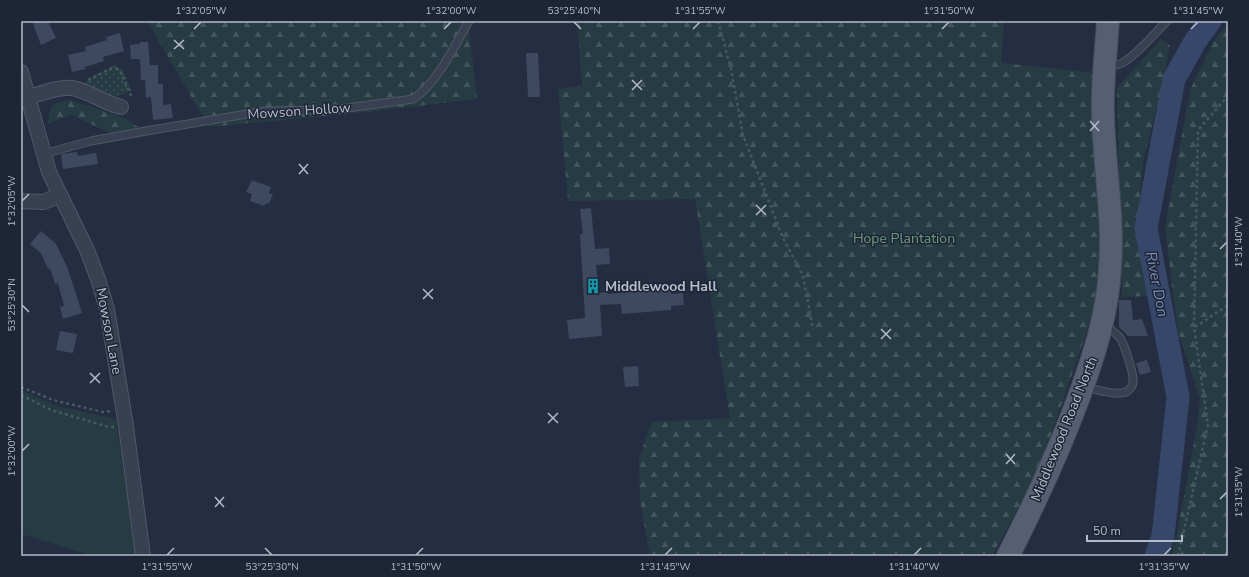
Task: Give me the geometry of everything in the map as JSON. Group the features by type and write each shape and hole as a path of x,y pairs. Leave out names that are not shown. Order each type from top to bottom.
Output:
{"main road":[{"name":"Middlewood Road North","path":"1008,556 1033,506 1068,429 1096,351 1107,297 1112,236 1103,114 1108,21"}],"street":[{"name":"Mowson Lane","path":"21,72 49,172 87,250 107,309 124,410 143,556"},
{"path":"29,97 64,88 71,88 122,107"},
{"path":"21,201 44,202 60,195"}],"lane":[{"name":"Mowson Hollow","path":"44,154 112,137 264,111 333,110 413,99 422,94 432,84 469,21"},
{"path":"1105,66 1114,66 1123,63 1139,50 1167,21"},
{"path":"1083,386 1102,391 1120,393 1127,392 1132,387 1133,380 1123,344 1119,337 1102,323"}],"path":[{"path":"718,21 731,69 743,135 783,238 803,276 813,328"},
{"path":"78,90 86,81 112,68 118,69 134,104 129,110 122,107"},
{"path":"1178,556 1208,425 1194,327 1198,130 1228,96"},
{"path":"1194,327 1228,305"},
{"path":"21,387 53,400 103,412 124,410"},
{"path":"21,395 51,410 109,427 126,426"}],"green space":[{"path":"147,21 468,21 477,99 376,111 209,127"},
{"name":"Hope Plantation","path":"577,21 1004,21 1001,63 1098,73 1106,256 1088,328 1039,469 992,556 650,556 640,501 639,460 651,422 730,418 695,199 568,201 558,89 582,86"},
{"path":"1228,22 1228,556 1171,556 1178,529 1197,427 1200,399 1178,332 1165,228 1190,90 1212,44"},
{"path":"1161,39 1170,45 1163,81 1143,163 1137,227 1150,296 1122,297 1117,88"},
{"path":"114,65 123,70 132,91 115,97 84,84 85,81"},
{"path":"71,100 127,119 141,129 134,137 114,135 72,115 49,123 49,112 53,106 56,103"},
{"path":"21,390 57,406 116,419 136,556 92,556 21,534"}],"building":[{"path":"32,21 48,21 56,38 41,45"},
{"path":"120,33 124,51 103,57 104,61 85,67 86,69 72,72 68,55 86,51 85,47 107,40 106,37"},
{"path":"140,42 148,42 150,65 158,65 158,84 163,84 163,105 171,104 173,118 153,120 151,97 146,98 145,80 141,80 140,59 131,59 130,45 140,44"},
{"path":"526,53 538,53 540,97 528,97"},
{"path":"77,152 78,156 96,153 98,164 63,169 61,154"},
{"path":"252,180 271,187 269,193 273,194 269,204 266,203 264,206 250,201 252,194 246,192"},
{"path":"591,208 595,249 609,248 610,264 596,265 599,293 607,292 608,294 671,288 671,294 683,293 684,305 671,306 671,310 622,314 621,304 600,305 602,336 569,339 567,320 585,318 580,234 583,234 580,209"},
{"path":"41,231 56,244 68,269 82,313 63,319 60,307 64,306 58,283 55,284 50,268 48,269 41,253 30,244"},
{"path":"1119,300 1131,300 1133,320 1142,319 1148,336 1128,336 1119,327"},
{"path":"60,331 77,334 73,353 56,350"},
{"path":"1147,360 1151,372 1140,375 1136,363"},
{"path":"638,366 639,386 625,387 623,367"}],"waterway":[{"name":"River Don","path":"1156,556 1163,536 1178,397 1146,228 1174,79 1196,40 1210,21"}],"place":[{"name":"Middlewood Hall","path":"593,286"}]}
